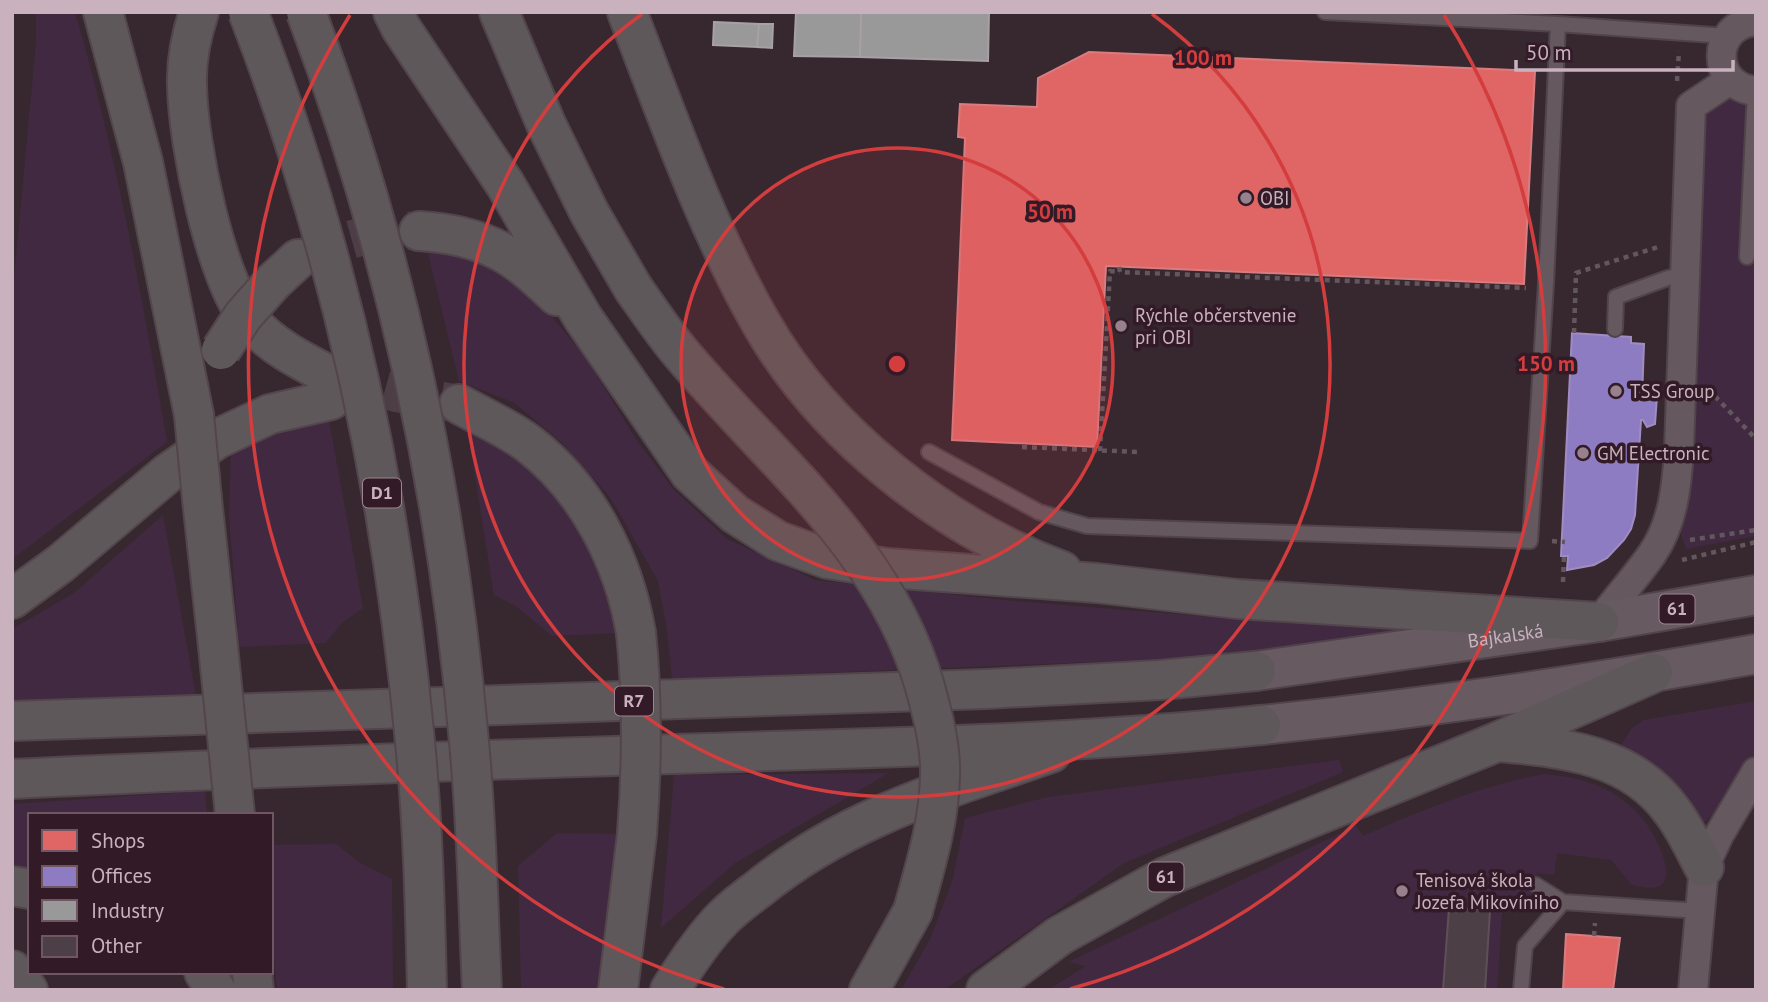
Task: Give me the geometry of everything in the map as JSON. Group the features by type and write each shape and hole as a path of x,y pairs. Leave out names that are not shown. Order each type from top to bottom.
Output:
{"highway":[{"path":"103,12 143,162 194,415 235,813"},
{"path":"12,599 60,564 168,473 217,439 328,386 251,322 225,276 201,183 186,84 191,37 198,12"},
{"name":"D1","path":"248,12 313,197 348,331 377,463 400,607 415,743 427,990"},
{"path":"306,12 364,178 401,319 429,456 454,608 470,742 482,990"},
{"path":"393,12 505,184 583,318 690,473 736,514 778,541 828,559 887,568 1097,583 1238,599 1599,622"},
{"path":"499,12 545,124 589,212 632,288 679,351 851,543 895,609 916,657 934,719 940,775 935,829 913,911 869,990"},
{"path":"627,12 725,256 762,325 794,372 837,423 885,467 934,505 976,531 1031,559 1097,583"},
{"path":"419,230 448,233 488,245 519,263 583,318"},
{"path":"194,415 221,350 243,316 285,270"},
{"path":"459,404 529,444 562,474 586,504 624,581 636,633 642,714 642,762 637,834 618,990"},
{"name":"R7","path":"12,721 986,689 1160,680 1256,671"},
{"name":"61","path":"986,990 1059,936 1165,877 1497,742 1653,673"},
{"path":"12,779 310,765 983,744 1184,733 1261,725"},
{"path":"670,990 688,962 725,916 819,844 920,798 1095,738"},
{"path":"1497,742 1572,750 1606,760 1632,773 1652,788 1672,810 1704,867"},
{"path":"12,970 28,990"},
{"path":"205,974 216,990"}],"main road":[{"name":"Bajkalská","path":"1256,671 1599,622 1756,595"},
{"name":"61","path":"1653,673 1756,654"},
{"path":"1261,725 1358,715 1653,673"}],"street":[{"path":"1747,87 1723,68 1721,55 1727,36 1753,18"},
{"path":"1599,622 1663,553 1677,482 1691,106 1747,87"},
{"path":"1693,990 1704,867 1724,825 1756,772"}],"lane":[{"path":"1325,12 1536,18 1558,24 1727,36"},
{"path":"929,452 1039,512 1087,526 1530,541 1558,24"},
{"path":"1746,257 1747,87"},
{"path":"1615,329 1616,297 1685,274"},
{"path":"1536,886 1563,902 1700,911"},
{"path":"1521,990 1525,946 1563,902"}],"path":[{"path":"1574,333 1577,273 1657,247 1669,247"},
{"path":"1100,451 1110,271 1120,269 1528,288"},
{"path":"1682,370 1714,393 1756,439"},
{"path":"1022,447 1138,452"},
{"path":"1663,553 1756,530"},
{"path":"1663,553 1756,542"},
{"path":"1563,582 1564,556"}],"shaded area":[{"path":"36,12 75,12 116,172 167,442 12,559 12,300 36,43"},
{"path":"1729,99 1756,104 1756,536 1686,549 1681,535 1687,490 1705,111"},
{"path":"427,249 479,261 538,302 583,353 635,438 674,490 727,539 815,580 1013,601 1263,621 1439,626 1214,657 672,679 658,581 610,497 561,442 515,403 459,381"},
{"path":"328,415 363,608 343,622 325,643 239,647 229,514 231,451 273,431"},
{"path":"467,426 501,444 522,460 564,506 595,562 605,587 616,633 552,636 516,606 494,595"},
{"path":"163,515 196,696 12,706 12,629 74,593"},
{"path":"1756,701 1756,751 1721,807 1701,825 1618,750 1632,728 1644,720"},
{"path":"1339,760 1343,772 1124,863 944,990 901,990 930,939 952,882 965,818 1048,797"},
{"path":"889,773 735,863 661,928 674,775"},
{"name":"Tenisová škola Jozefa Mikovíniho","path":"1544,774 1597,785 1628,804 1652,832 1662,853 1666,873 1659,886 1649,888 1632,885 1611,860 1557,853 1554,875 1537,873 1535,901 1503,897 1497,990 1048,990 1086,966 1068,962 1356,826 1363,836 1452,800 1497,785"},
{"path":"205,791 207,813 28,813 28,874 12,872 12,804"},
{"path":"557,833 616,834 599,990 521,990 518,866"},
{"path":"336,844 360,863 392,879 393,990 277,990 273,948 273,845"}],"building: Shops":[{"name":"OBI","path":"1089,52 1535,71 1524,284 1106,266 1097,447 952,440 965,138 958,137 960,104 1037,107 1038,78"},
{"path":"1566,934 1620,938 1613,990 1563,990"}],"building: Offices":[{"name":"GM Electronic","path":"1572,333 1631,337 1631,343 1644,344 1642,398 1651,391 1657,396 1655,424 1647,427 1641,420 1635,515 1631,529 1607,558 1594,565 1567,570 1568,556 1561,556"}],"building: Industry":[{"path":"796,12 861,12 860,57 794,56"},
{"path":"861,12 989,12 988,61 860,57"},
{"path":"714,22 759,24 757,47 713,45"},
{"path":"759,24 773,24 772,48 757,47"}],"building: Other":[{"path":"1449,908 1490,911 1485,990 1443,990"}],"tunnel":[{"path":"298,259 372,234 419,231"},
{"path":"330,375 396,393 459,404"}],"place":[{"name":"OBI","path":"1246,198"},
{"name":"Rýchle občerstvenie pri OBI","path":"1121,326"},
{"name":"TSS Group","path":"1616,391"},
{"name":"GM Electronic","path":"1583,453"},
{"name":"Tenisová škola Jozefa Mikovíniho","path":"1402,891"}]}
